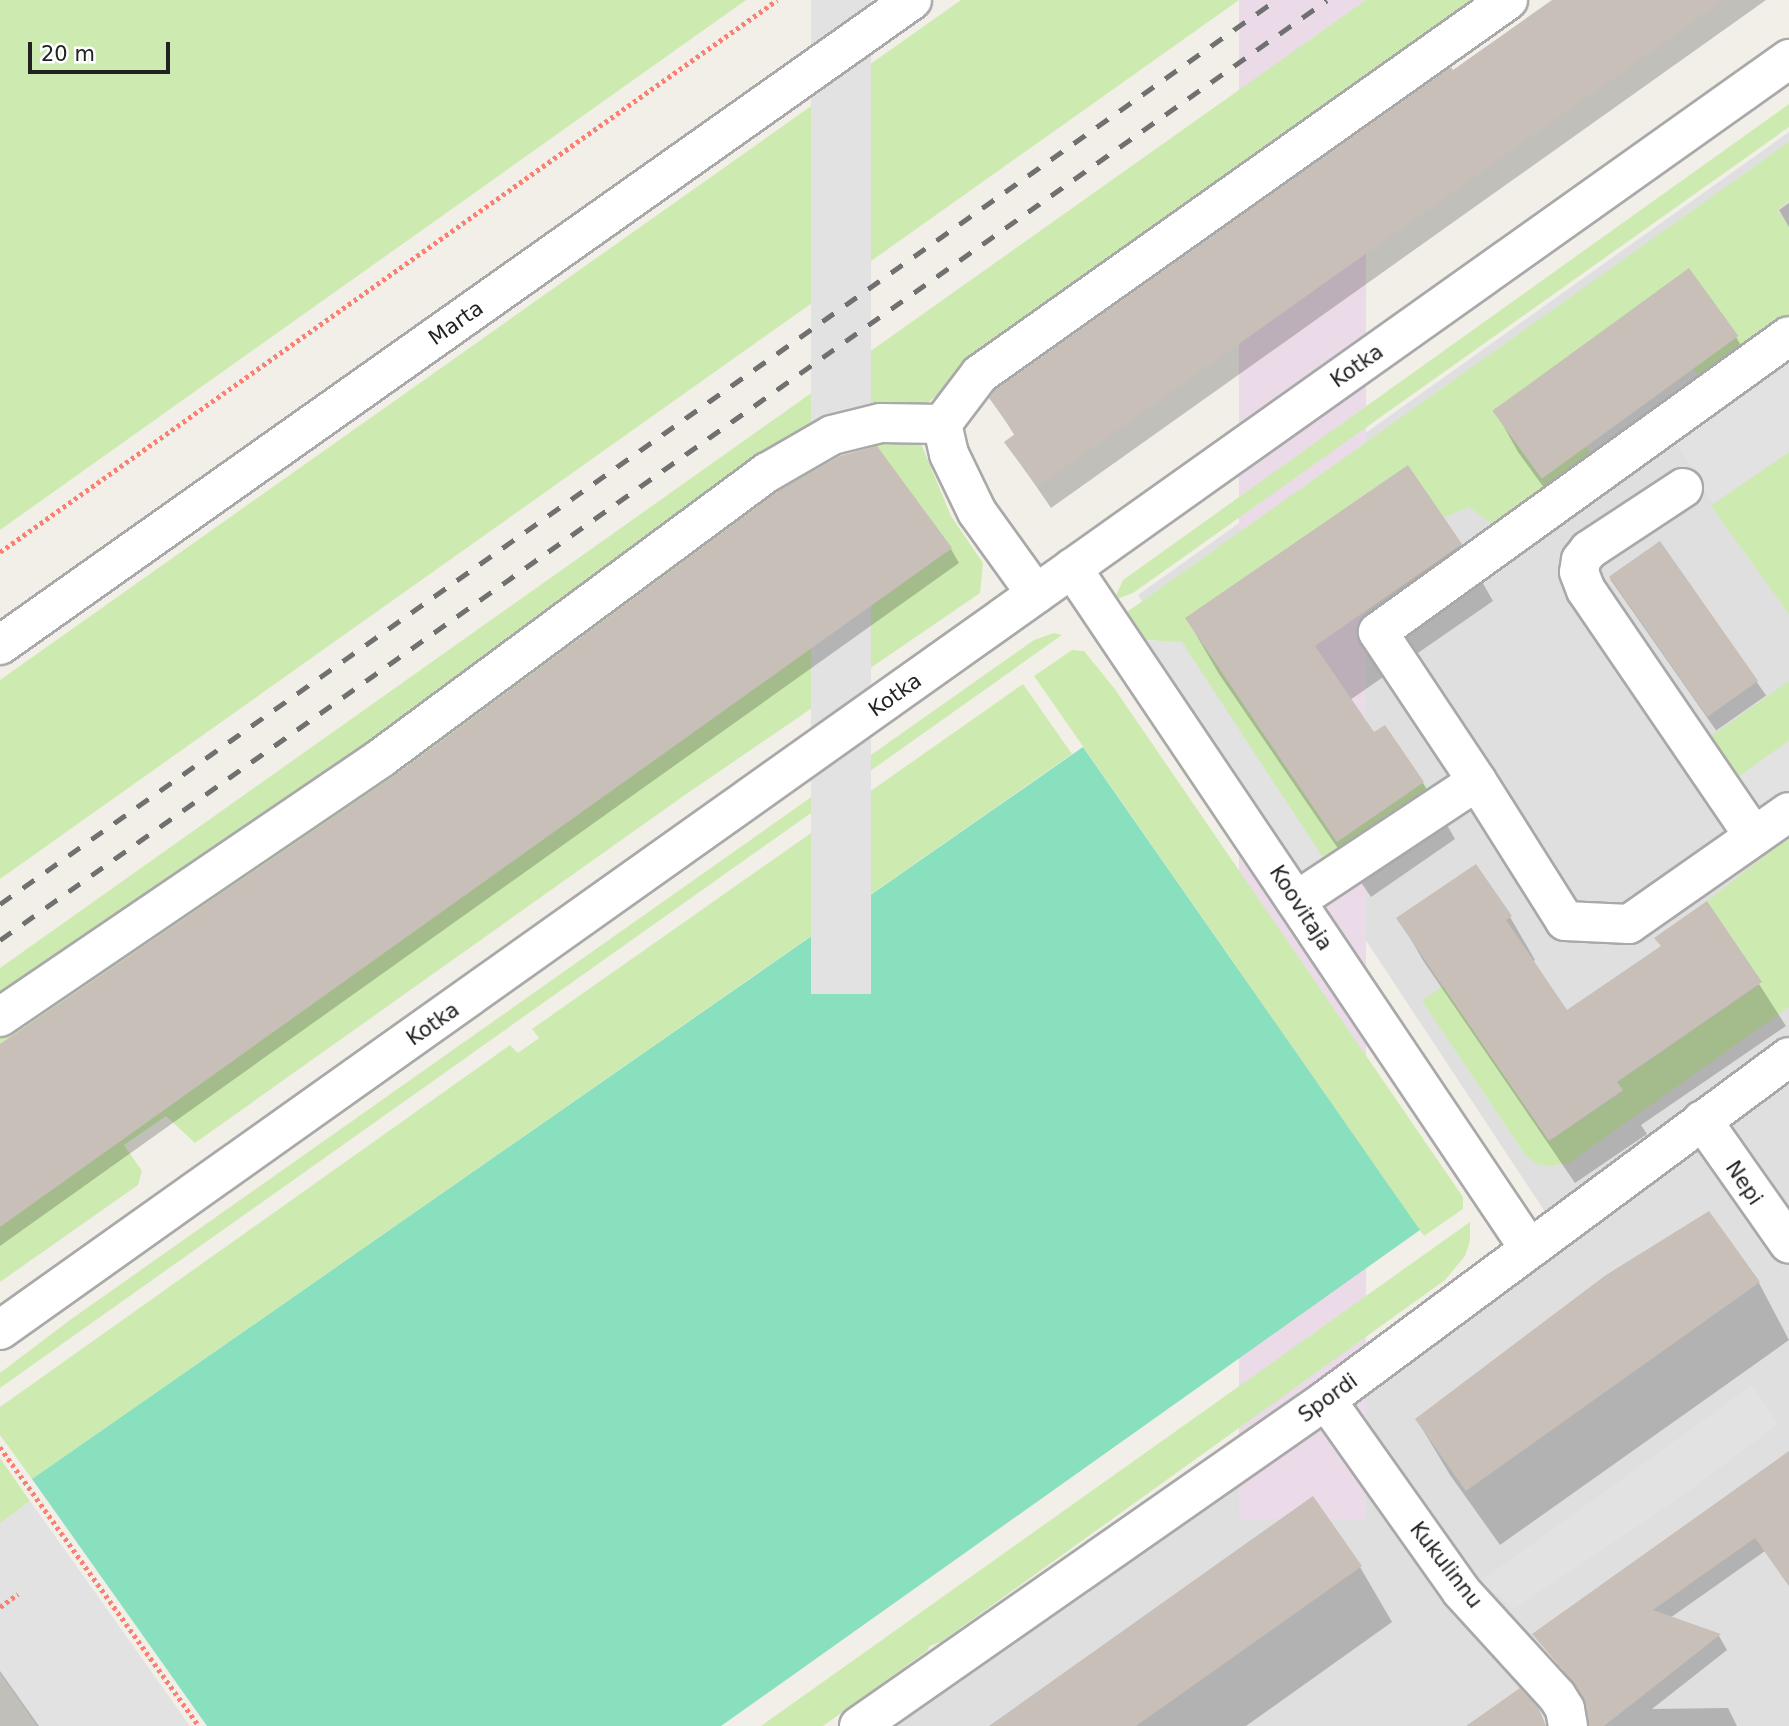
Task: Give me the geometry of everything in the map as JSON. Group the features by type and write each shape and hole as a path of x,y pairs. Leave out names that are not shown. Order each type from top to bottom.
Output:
{"street":[{"name":"Marta","path":"0,645 912,0"},
{"path":"1036,594 977,512 948,454 942,424 980,374 1508,0"},
{"name":"Kotka","path":"0,1330 1789,59"},
{"path":"1789,336 1378,632 1477,781 1565,921 1629,925 1789,812"},
{"path":"0,1017 381,758 768,471 832,435 881,423 942,424"},
{"path":"1683,488 1589,550 1581,560 1579,572 1586,590 1755,836"},
{"name":"Koovitaja","path":"1072,568 1530,1248"},
{"path":"1296,901 1477,781"},
{"name":"Spordi","path":"859,1726 1326,1400 1789,1057"},
{"name":"Nepi","path":"1702,1120 1789,1244"},
{"name":"Kukulinnu","path":"1326,1400 1461,1591 1557,1696 1565,1709 1568,1726"}],"path":[{"path":"0,552 777,0"},
{"path":"0,1447 199,1726"},
{"path":"0,1607 18,1594"}],"shaded area":[{"path":"811,0 871,0 871,994 811,994"},
{"path":"1239,0 1366,0 1366,1519 1239,1519"},
{"path":"1789,132 1789,1726 883,1726 1557,1230 1138,595"},
{"path":"1789,361 1789,452 1713,503 1676,442"},
{"path":"1122,639 1182,642 1327,864 1288,888"},
{"path":"1789,741 1789,792 1755,815 1729,783"},
{"path":"1752,1385 1778,1424 1682,1496 1514,1609 1481,1581"},
{"path":"30,1501 190,1726 37,1726 0,1673 0,1523"}],"green space":[{"path":"0,0 746,0 0,530"},
{"path":"961,0 1239,0 0,879 0,680"},
{"path":"1366,0 1481,0 993,346 922,408 922,446 951,516 983,563 980,593 682,797 195,1143 166,1116 124,1145 142,1171 138,1185 0,1282 0,968"},
{"path":"1789,104 1789,127 1133,593 1114,600 1123,580"},
{"path":"1789,142 1789,201 1777,210 1789,226 1789,325 1704,385 1693,367 1492,409 1540,476 1584,445 1597,461 1498,528 1469,507 1444,518 1408,465 1185,618 1337,842 1424,782 1435,802 1327,864 1182,643 1136,639 1120,617"},
{"path":"1789,452 1789,614 1711,506"},
{"path":"1054,633 1062,635 0,1388 0,1373 70,1320 1034,640"},
{"path":"1072,650 1084,651 1114,688 1463,1197 1463,1209 1424,1236 1034,676"},
{"path":"1789,681 1789,741 1735,779 1707,739"},
{"path":"1023,684 1072,754 32,1479 0,1435 0,1407 510,1045 518,1053 539,1038 532,1029"},
{"path":"1083,747 1420,1230 721,1726 207,1726 32,1479"},
{"path":"1789,837 1789,1007 1569,1163 1539,1165 1526,1156 1422,1001 1443,986 1549,1141 1623,1091 1617,1082 1762,983 1707,901"},
{"path":"1470,1222 1470,1241 1465,1256 1445,1280 941,1642 930,1646 927,1651 823,1726 761,1726"},
{"path":"0,1458 30,1501 0,1524"}],"building":[{"path":"1552,0 1724,0 1037,487 1004,442 1015,434 989,398 995,390 1451,67 1453,70"},
{"path":"1689,268 1738,336 1542,479 1492,411"},
{"path":"877,446 952,548 0,1227 0,1044 394,776 780,490 840,456"},
{"path":"1408,465 1462,544 1315,646 1374,732 1385,725 1424,782 1337,842 1185,618"},
{"path":"1660,541 1758,681 1707,717 1609,577"},
{"path":"1476,864 1512,916 1506,920 1567,1010 1661,946 1654,938 1707,901 1762,982 1617,1082 1623,1090 1549,1141 1396,918"},
{"path":"1709,1211 1760,1282 1466,1491 1415,1419 1606,1275"},
{"path":"1789,1451 1789,1586 1755,1538 1653,1610 1721,1634 1604,1726 1589,1726 1586,1705 1576,1685 1532,1634"},
{"path":"1313,1496 1362,1566 1136,1726 989,1726"},
{"path":"1520,1688 1539,1709 1546,1726 1466,1726"}],"railway":[{"path":"0,904 1276,0"},
{"path":"0,940 1327,0"}]}
